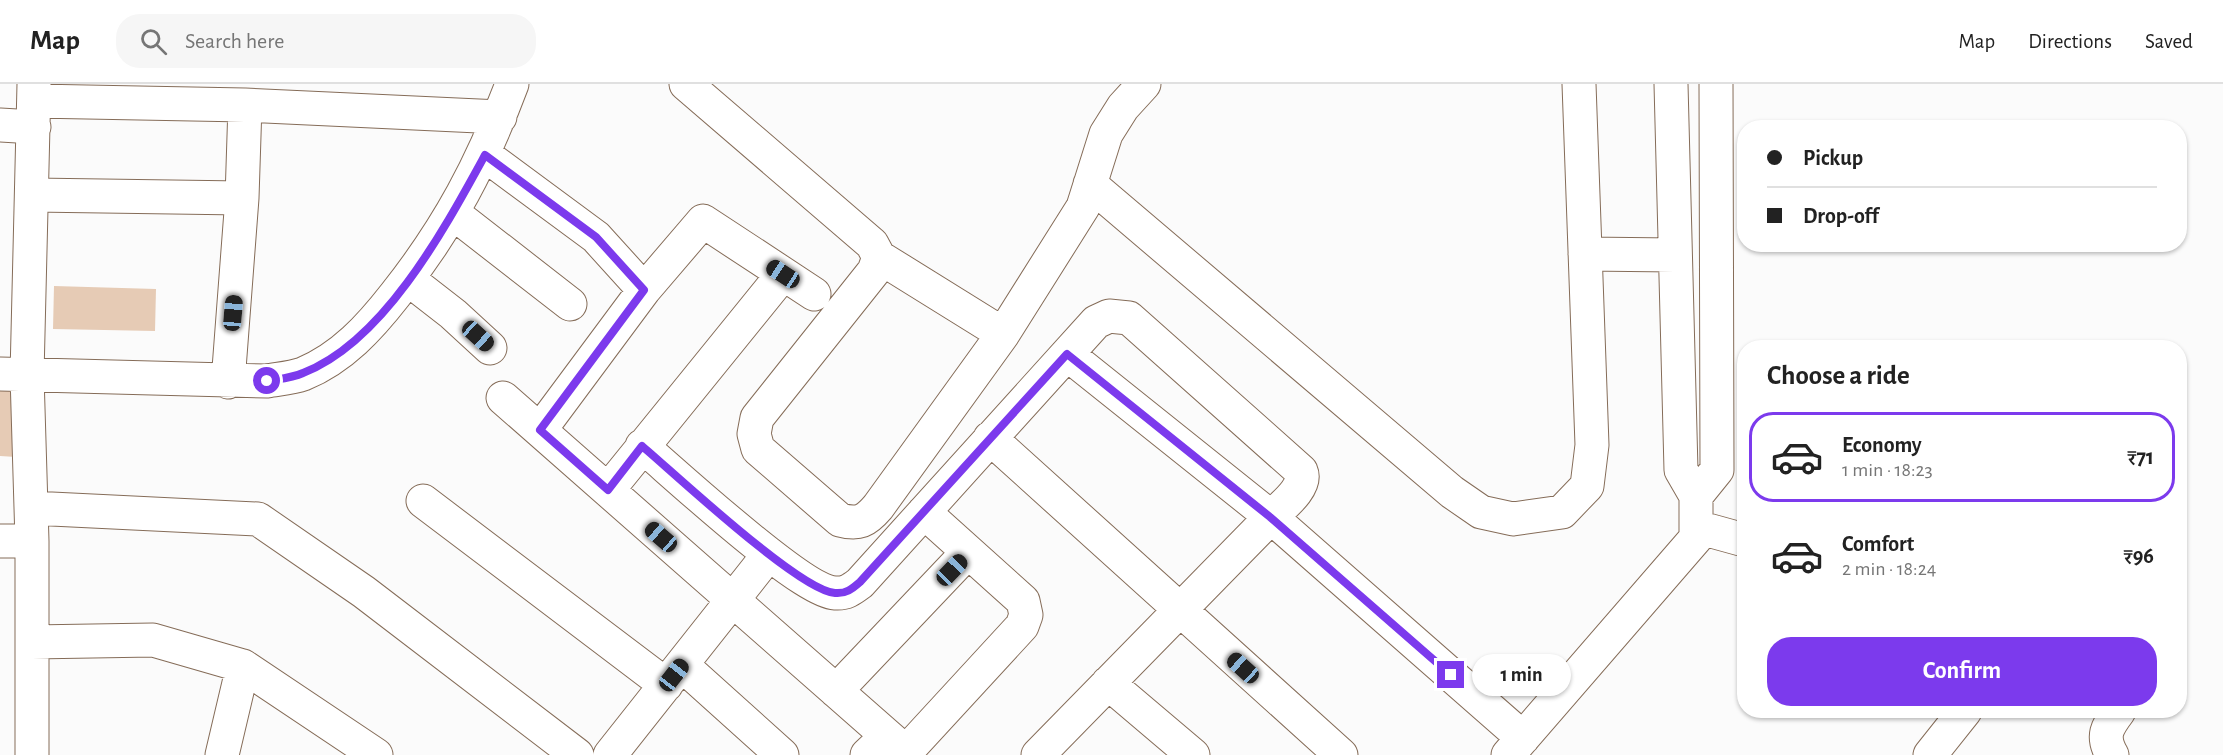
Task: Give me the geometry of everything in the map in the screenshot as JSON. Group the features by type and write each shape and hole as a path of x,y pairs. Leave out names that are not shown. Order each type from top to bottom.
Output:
{"street":[{"path":"14,375 228,382 267,381 302,374 337,355 366,331 427,256 485,155 512,84"},
{"path":"686,84 872,243 879,257 1003,334"},
{"path":"879,257 873,271 757,418 754,434 758,449 840,520 854,524 867,520 878,507 1003,334 1083,207 1106,134 1123,106 1144,84"},
{"path":"1090,184 1452,492 1481,512 1514,519 1562,512 1587,486 1592,445 1580,84"},
{"path":"1067,354 1270,517 1515,746 1696,538 1697,512 1681,470 1671,84"},
{"path":"1697,512 1717,470 1716,84"},
{"path":"0,125 34,104 245,105 500,117"},
{"path":"32,755 31,508 14,375 33,195 34,104"},
{"path":"228,382 242,198 245,105"},
{"path":"485,155 596,237 644,290"},
{"path":"33,195 242,198"},
{"path":"453,213 570,304"},
{"path":"540,430 644,290 703,221 814,294"},
{"path":"1585,254 1676,255"},
{"path":"608,490 783,274"},
{"path":"408,279 453,314 490,348"},
{"path":"642,446 769,554 821,589 835,593 849,591 924,512 1096,322 1109,316 1129,318 1301,471 1301,484 1038,755"},
{"path":"503,398 836,690 892,749 1022,626 1026,615 1023,602 924,512"},
{"path":"990,438 1341,755"},
{"path":"423,501 674,675 782,755"},
{"path":"31,508 258,519 364,592 577,755"},
{"path":"1697,512 1737,536"},
{"path":"0,541 32,541"},
{"path":"836,690 968,552"},
{"path":"610,755 769,554"},
{"path":"32,642 153,640 243,666 365,752"},
{"path":"222,755 243,666"},
{"path":"1108,683 1193,755"},
{"path":"1930,755 1959,718"},
{"path":"2112,755 2105,743 2104,734 2114,718"}],"building":[{"path":"54,286 156,289 155,331 53,329"},
{"path":"0,389 18,389 16,457 0,456"}],"route":[{"path":"267,381 302,374 337,355 366,331 427,256 485,155 596,237 644,290 540,430 608,490 642,446 769,554 821,589 835,593 849,591 860,582 1067,354 1270,517 1451,675"}]}
